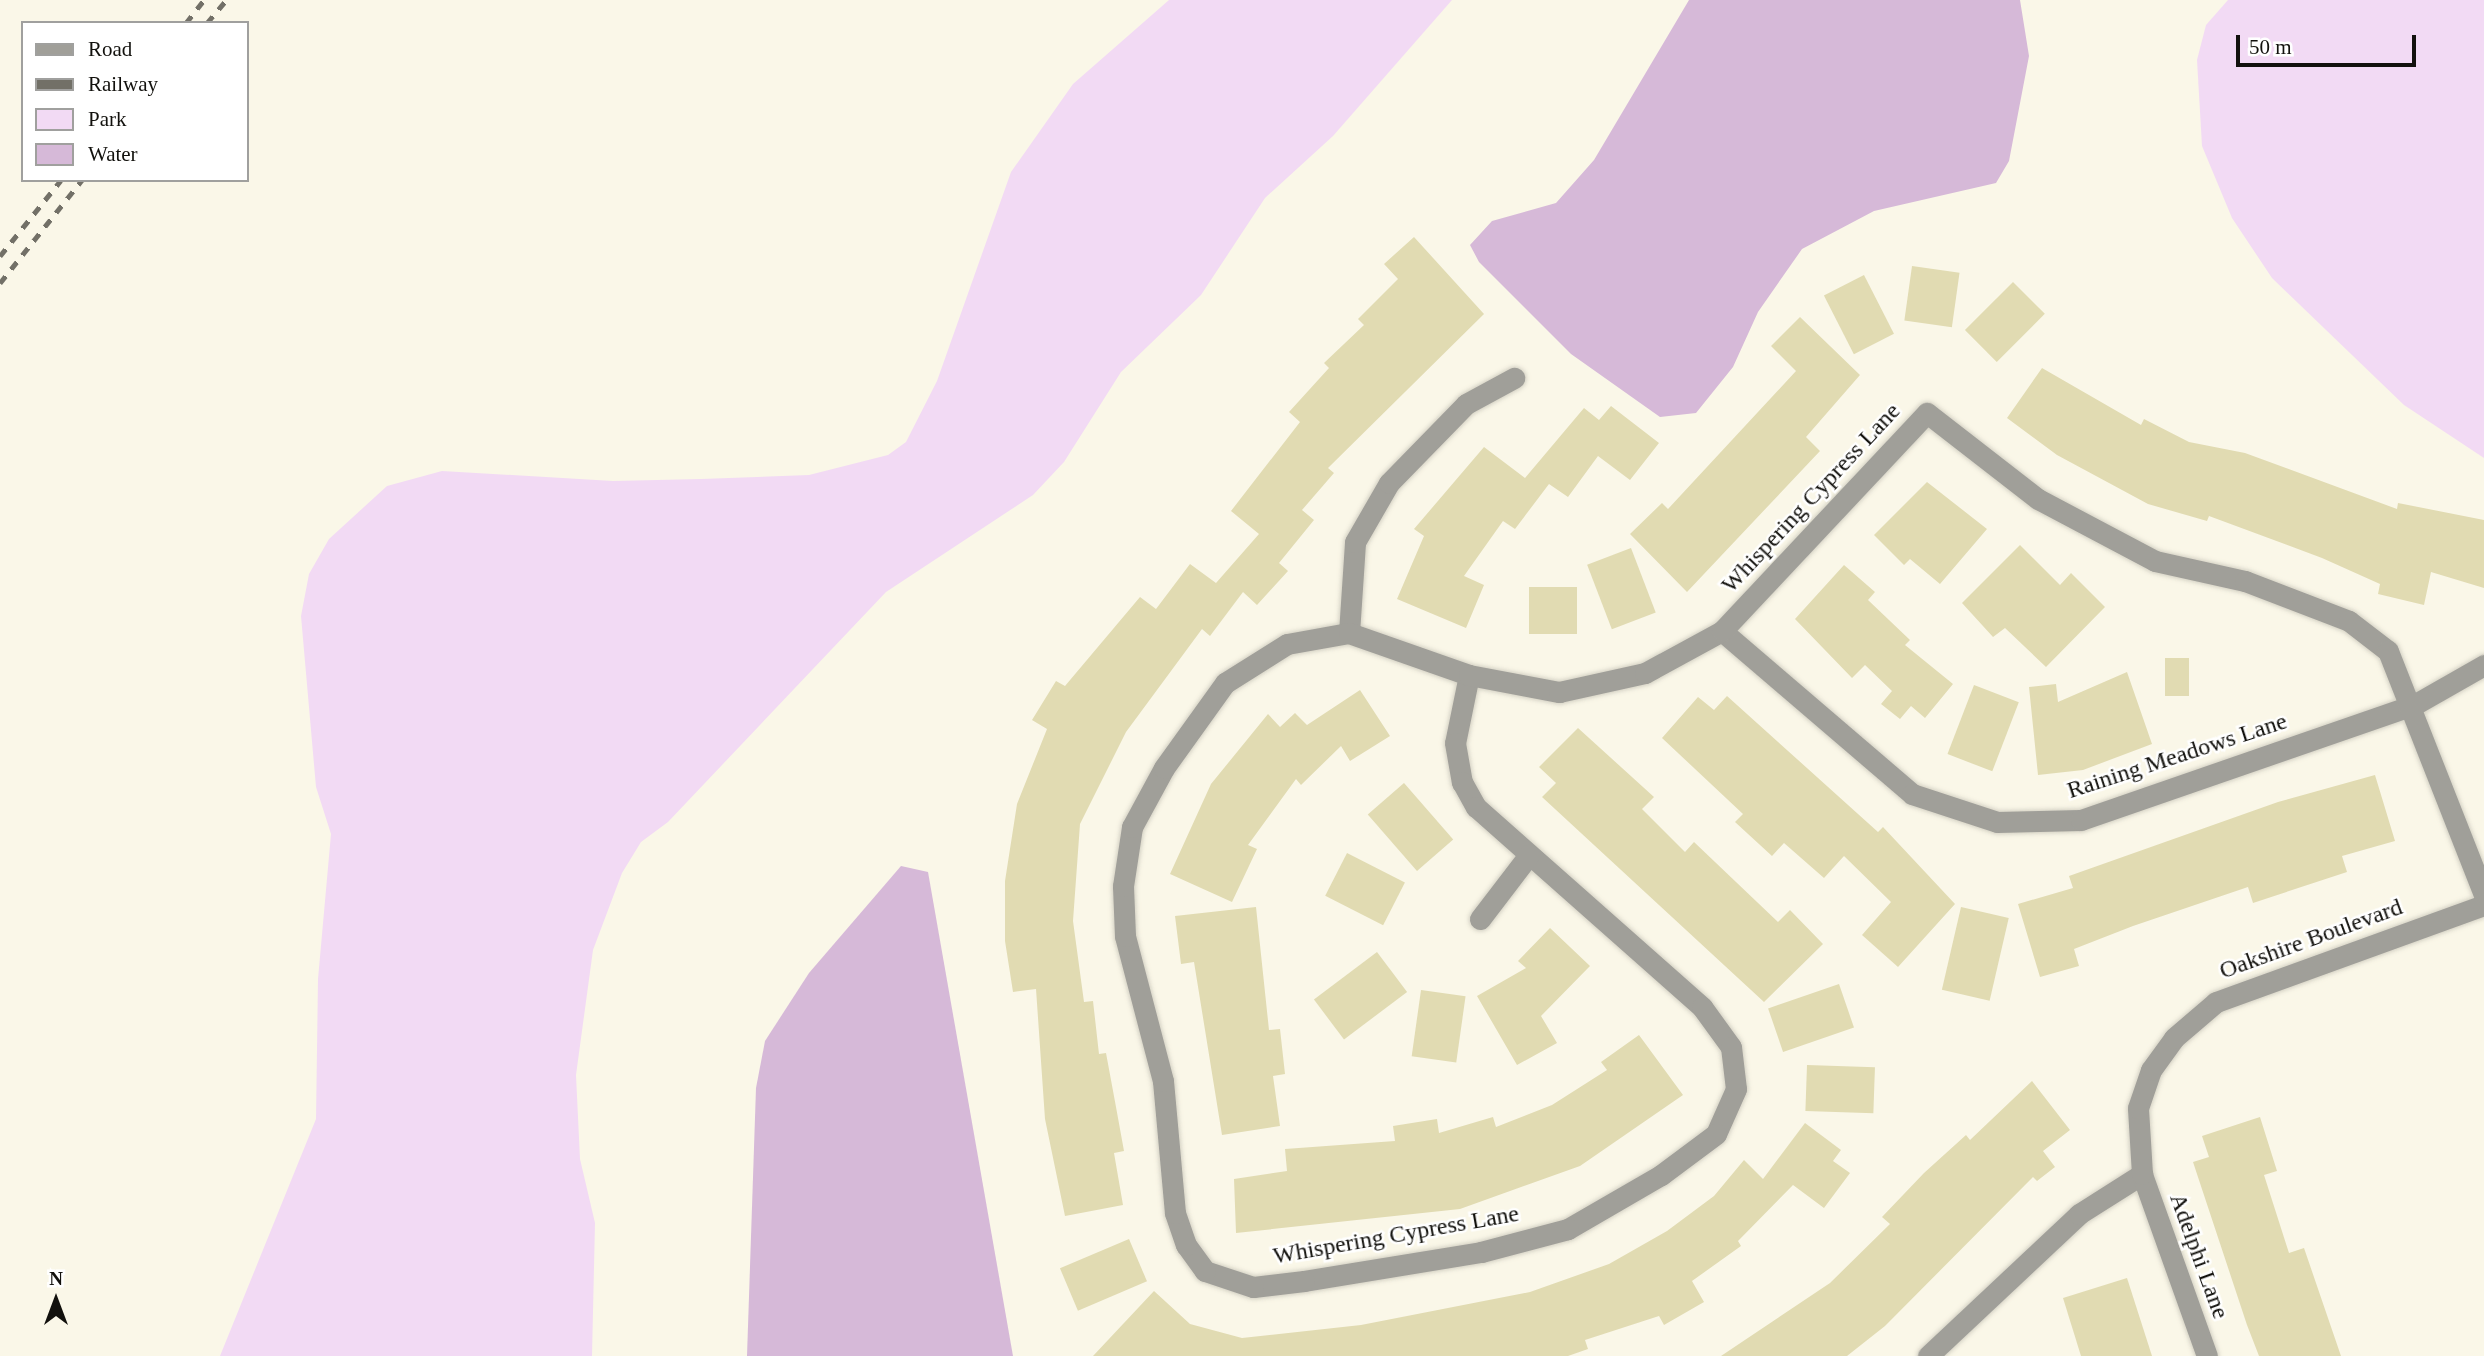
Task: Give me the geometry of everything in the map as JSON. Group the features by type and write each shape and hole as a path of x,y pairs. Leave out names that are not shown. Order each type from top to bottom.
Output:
{"street":[{"path":"1349,633 1355,542 1389,483 1466,404 1514,378"},
{"name":"Whispering Cypress Lane","path":"1469,675 1455,743 1462,782 1476,807 1702,1007 1731,1048 1736,1089 1716,1134 1661,1175 1568,1228 1481,1252 1304,1281 1252,1287 1206,1271 1186,1245 1175,1213 1163,1081 1125,936 1123,886 1132,827 1164,768 1225,682 1287,644 1349,633 1469,675 1559,692 1645,673 1722,631 1927,413 2038,499 2155,561 2245,581 2349,621 2388,651 2414,705 2484,895"},
{"name":"Raining Meadows Lane","path":"1722,631 1912,794 1997,822 2081,820 2414,705 2484,665"},
{"path":"1480,919 1529,855"},
{"name":"Oakshire Boulevard","path":"2142,1174 2138,1108 2151,1070 2174,1038 2216,1002 2275,976 2484,905"},
{"path":"1928,1356 2079,1214 2142,1174"},
{"name":"Adelphi Lane","path":"2142,1174 2207,1356"}],"green space":[{"path":"1169,0 1452,0 1333,136 1265,198 1201,295 1121,372 1064,462 1033,495 886,592 668,822 641,842 622,873 593,950 576,1075 580,1159 595,1223 592,1356 220,1356 316,1119 318,979 331,834 316,787 301,616 309,574 329,539 387,486 442,471 613,481 701,479 809,475 888,455 906,442 937,381 1011,172 1073,84"},
{"path":"2228,0 2484,0 2484,458 2404,405 2272,278 2232,218 2202,146 2197,60 2206,25"}],"water":[{"path":"1689,0 2020,0 2029,56 2009,161 1996,183 1874,211 1802,249 1758,312 1733,367 1696,413 1660,417 1571,354 1479,262 1470,245 1492,221 1556,203 1594,160"},
{"path":"901,866 928,872 1013,1356 747,1356 756,1088 765,1041 809,973"}],"building":[{"path":"1414,237 1484,314 1328,468 1334,473 1302,510 1314,520 1279,563 1288,571 1257,605 1243,592 1210,636 1202,629 1126,732 1080,824 1073,921 1084,1002 1093,1001 1099,1054 1106,1053 1124,1151 1114,1153 1123,1205 1065,1216 1045,1119 1036,989 1013,992 1005,941 1005,881 1017,804 1047,729 1032,720 1056,681 1065,686 1140,597 1156,609 1190,564 1216,583 1259,534 1231,511 1300,422 1289,412 1329,368 1324,363 1364,325 1358,319 1398,279 1384,264"},
{"path":"1912,266 1960,273 1952,327 1904,320"},
{"path":"1864,275 1894,334 1854,354 1824,295"},
{"path":"2013,282 2045,314 1997,362 1965,330"},
{"path":"1800,317 1860,375 1806,437 1820,451 1687,592 1630,534 1662,503 1668,509 1796,371 1771,346"},
{"path":"2042,368 2141,425 2144,419 2189,442 2245,453 2397,509 2398,503 2484,520 2484,588 2431,572 2424,605 2378,594 2380,584 2322,558 2209,516 2207,521 2148,504 2057,455 2007,418"},
{"path":"1611,406 1659,443 1630,480 1598,456 1568,497 1549,484 1515,529 1503,521 1464,576 1484,585 1466,628 1397,599 1424,536 1414,529 1484,447 1525,478 1584,408 1599,420"},
{"path":"1927,482 1987,529 1940,584 1910,559 1904,565 1874,535"},
{"path":"2020,545 2060,585 2071,573 2105,607 2046,667 2005,628 1993,637 1962,603"},
{"path":"1631,548 1656,612 1612,629 1587,565"},
{"path":"1844,565 1875,592 1868,600 1910,640 1905,645 1953,684 1925,718 1911,706 1900,719 1881,704 1892,691 1865,665 1852,678 1795,619"},
{"path":"1529,587 1577,587 1577,634 1529,634"},
{"path":"2165,658 2189,658 2189,696 2165,696"},
{"path":"2127,672 2152,744 2083,770 2038,775 2029,687 2056,684 2058,702"},
{"path":"1974,685 2019,702 1992,771 1947,754"},
{"path":"1360,690 1390,736 1350,761 1341,746 1301,785 1296,779 1248,845 1257,849 1232,902 1170,874 1211,784 1268,714 1280,727 1295,713 1307,725"},
{"path":"1727,696 1878,832 1883,827 1955,904 1898,967 1862,935 1891,902 1844,856 1824,878 1784,843 1772,856 1735,822 1743,814 1662,738 1698,697 1714,710"},
{"path":"1578,728 1654,797 1642,809 1685,852 1694,842 1778,922 1790,910 1823,944 1764,1002 1542,797 1556,783 1539,767"},
{"path":"2375,775 2395,841 2342,856 2347,872 2253,903 2248,887 2133,926 2074,949 2079,966 2040,977 2018,904 2073,888 2069,876 2278,802"},
{"path":"1404,783 1453,840 1417,871 1368,814"},
{"path":"1347,853 1405,883 1383,925 1325,896"},
{"path":"1256,907 1269,1030 1280,1029 1285,1074 1273,1076 1280,1126 1222,1135 1194,962 1181,964 1175,916"},
{"path":"1961,907 2009,918 1990,1001 1942,990"},
{"path":"1550,928 1590,966 1541,1016 1557,1043 1517,1065 1477,996 1526,968 1518,961"},
{"path":"1377,952 1407,992 1344,1039 1314,1000"},
{"path":"1839,984 1854,1027 1783,1052 1768,1008"},
{"path":"1421,990 1466,996 1456,1063 1412,1056"},
{"path":"1639,1035 1683,1095 1580,1166 1460,1209 1236,1233 1234,1179 1287,1171 1285,1149 1395,1141 1393,1126 1437,1119 1439,1133 1493,1117 1496,1127 1552,1105 1607,1070 1601,1062"},
{"path":"1807,1065 1875,1067 1873,1113 1805,1111"},
{"path":"2032,1081 2070,1130 2043,1151 2055,1167 2037,1181 2033,1177 1885,1326 1847,1356 1721,1356 1830,1283 1890,1224 1882,1217 1924,1173 1966,1135 1970,1140"},
{"path":"2260,1117 2277,1171 2264,1175 2289,1253 2304,1248 2341,1356 2259,1356 2247,1325 2193,1162 2209,1157 2202,1136"},
{"path":"1805,1123 1841,1150 1833,1161 1850,1173 1824,1208 1793,1185 1738,1241 1741,1246 1692,1281 1704,1302 1664,1325 1659,1316 1585,1340 1588,1349 1568,1356 1093,1356 1154,1291 1190,1324 1242,1338 1361,1325 1530,1292 1609,1264 1667,1231 1714,1196 1744,1160 1763,1179"},
{"path":"1129,1239 1147,1281 1078,1311 1060,1268"},
{"path":"2127,1278 2152,1356 2081,1356 2063,1298"}],"railway":[{"path":"188,21 204,0"},
{"path":"209,21 226,0"},
{"path":"0,256 59,182"},
{"path":"0,283 80,182"}]}
